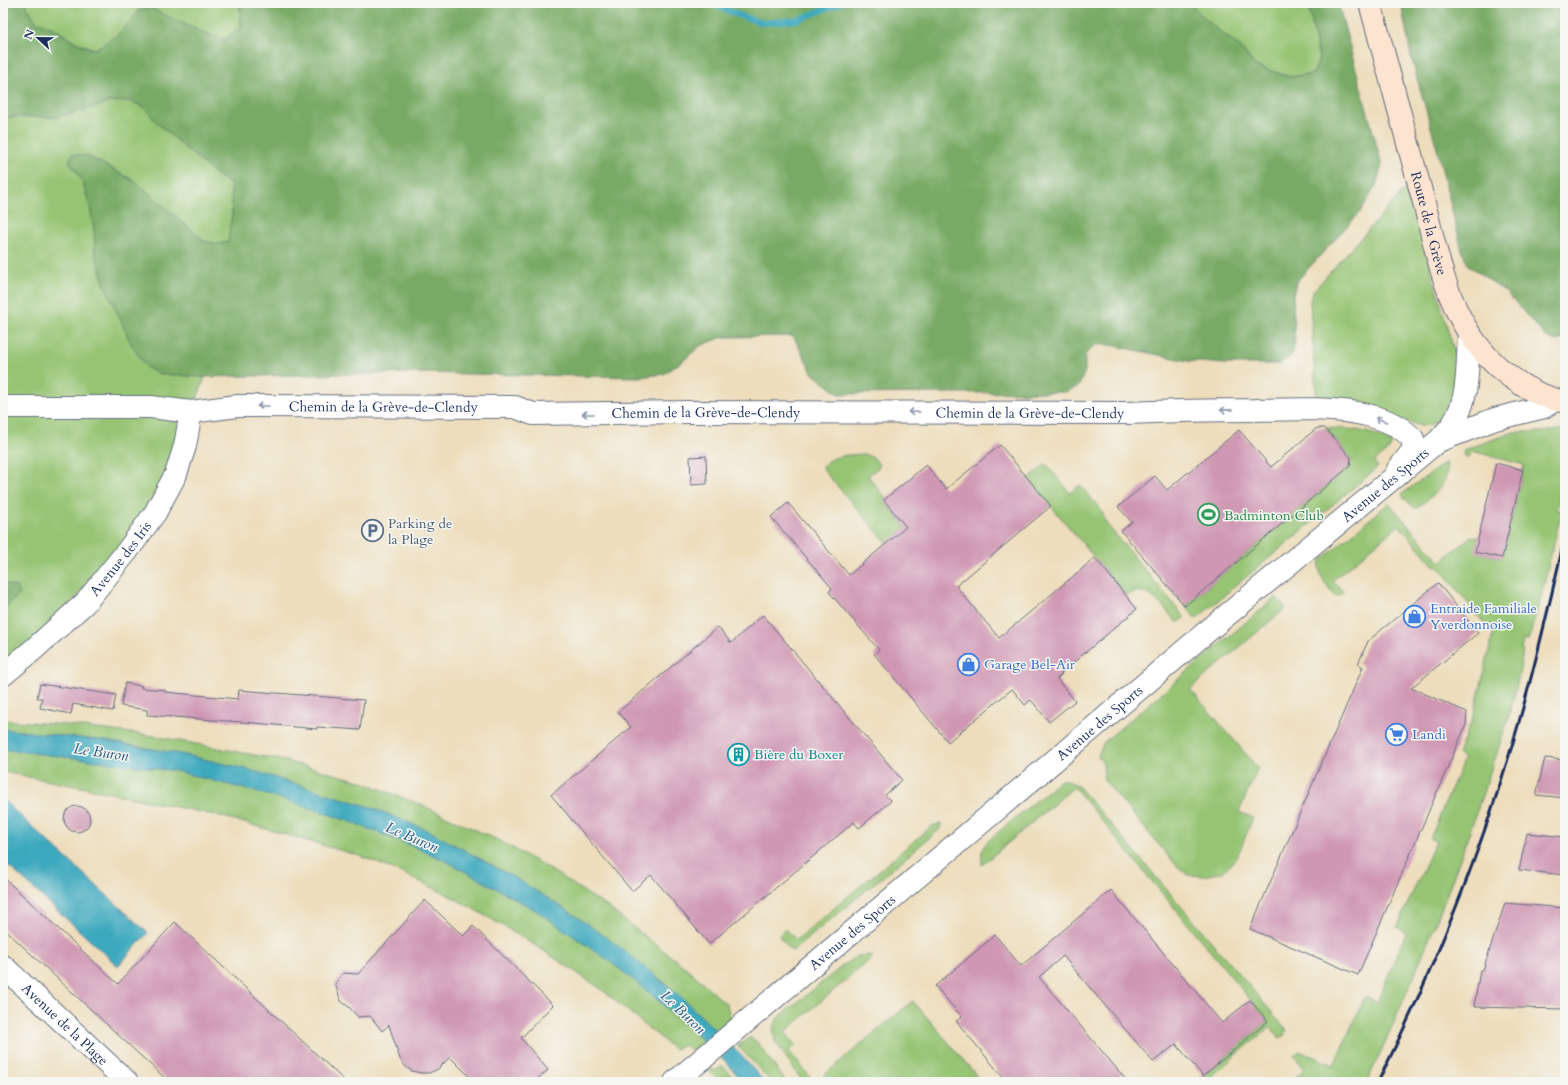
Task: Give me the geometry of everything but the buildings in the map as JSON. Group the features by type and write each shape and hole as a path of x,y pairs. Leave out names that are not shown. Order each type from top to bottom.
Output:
{"main road":[{"name":"Route de la Grève","path":"1370,3 1442,270 1458,314 1469,334 1494,364 1527,388 1560,401"}],"street":[{"name":"Avenue des Sports","path":"675,1082 1204,634 1438,441 1453,424 1466,388 1469,334"},
{"path":"1438,441 1495,419 1544,407 1560,401"},
{"name":"Chemin de la Grève-de-Clendy","path":"3,407 151,407 192,412 237,406 515,407 532,414 688,412 1128,413 1304,409 1345,412 1370,416 1394,424 1407,433 1416,436 1436,433 1456,418"},
{"name":"Avenue des Iris","path":"3,675 34,650 85,603 133,544 155,513 176,474 185,446 192,412"},
{"path":"1385,486 1413,450 1413,439 1407,433"},
{"name":"Avenue de la Plage","path":"3,966 127,1082"}],"green space":[{"path":"13,3 25,3 36,22 48,25 79,44 95,49 109,41 120,32 139,10 153,9 197,30 224,40 241,28 240,3 1189,3 1212,25 1239,46 1256,66 1290,77 1313,74 1319,59 1308,3 1338,3 1382,165 1376,186 1361,211 1296,282 1293,295 1295,344 1290,357 1279,364 1225,364 1188,361 1111,345 1095,345 1085,355 1085,371 1079,386 1066,392 839,394 813,374 793,336 723,337 700,346 684,360 664,374 638,377 410,373 205,377 160,374 147,368 132,346 104,283 95,253 94,229 90,206 82,180 69,161 72,154 88,156 136,182 204,241 218,244 228,242 232,213 231,185 213,172 157,123 144,107 129,101 111,102 58,117 11,117 3,119 3,6"},
{"path":"25,3 240,3 241,28 224,40 139,10 120,32 95,49 77,43 54,28 36,22"},
{"path":"1189,3 1308,3 1319,59 1313,74 1290,77 1256,66 1239,46 1212,25"},
{"path":"1401,3 1565,3 1565,337 1557,341 1546,337 1506,292 1468,265 1462,251 1436,145 1411,57"},
{"path":"129,101 144,107 157,123 213,172 231,185 232,213 228,242 218,244 204,241 136,182 88,156 69,161 82,180 90,206 94,229 160,374 205,377 155,513 3,675 3,119 11,117 58,117 111,102"},
{"path":"1407,187 1455,354 1456,365 1455,386 1449,404 1438,420 1430,425 1421,426 1396,418 1322,403 1316,395 1310,301 1313,291"},
{"path":"1325,428 1342,428 1374,434 1390,441 1391,445 1389,450 1374,462 1378,467 1196,619 1185,606 1350,466 1351,458"},
{"path":"1565,429 1565,477 1557,510 1562,510 1540,601 1528,641 1523,640 1521,650 1523,651 1517,686 1496,756 1458,864 1415,974 1367,1082 1290,1082 1305,1069 1294,1056 1299,1051 1334,1065 1365,997 1377,1002 1406,933 1397,927 1436,841 1430,839 1464,759 1458,754 1474,714 1493,634 1437,565 1434,566 1399,525 1333,580 1343,592 1339,596 1334,595 1323,579 1320,570 1321,560 1389,503 1440,562 1471,536 1479,537 1476,552 1502,558 1524,465 1472,451 1469,458 1463,455 1464,450 1514,432 1540,432"},
{"path":"865,454 874,458 880,466 868,476 886,498 884,501 955,587 887,543 825,472 823,467 836,457"},
{"path":"1446,462 1446,477 1443,483 1433,495 1416,509 1403,497 1402,494"},
{"path":"1046,464 1070,493 1080,485 1102,511 1105,522 1185,618 1177,623 1155,599 1148,594 1134,592 1127,596 1028,479"},
{"path":"3,583 17,587 20,594 4,609 3,613"},
{"path":"1276,597 1286,608 1190,689 1258,768 1239,812 1253,818 1237,857 1223,872 1203,876 1188,875 1175,864 1104,780 1103,763 1098,756 1104,742"},
{"path":"3,720 67,725 154,736 286,761 360,781 424,806 500,841 548,868 606,906 690,971 727,1005 731,1019 716,1031 664,982 517,879 429,831 370,807 250,770 181,754 105,741 3,729"},
{"path":"3,749 176,771 283,799 346,820 413,846 448,862 534,909 604,957 650,993 704,1042 692,1052 685,1045 674,1049 601,989 544,951 452,897 402,873 360,856 224,817 3,772"},
{"path":"1061,780 1067,780 1079,787 1287,1030 1284,1036 1279,1038 1270,1027 1211,1076 1216,1082 1196,1082 1268,1021 1074,787 982,865 982,850 990,839"},
{"path":"941,824 940,829 794,950 792,951 779,936 784,930 787,930 796,940 932,826"},
{"path":"868,955 873,957 785,1032 795,1045 789,1051 814,1082 803,1082 775,1041 773,1029 778,1018 845,964 857,956"},
{"path":"913,1001 982,1082 816,1082 910,1003"},
{"path":"750,1037 757,1042 786,1082 771,1082 738,1046"},
{"path":"723,1066 737,1082 713,1082 716,1078 709,1072 712,1069 715,1071"}],"water":[{"name":"Le Buron","path":"3,729 105,741 181,754 250,770 370,807 429,831 517,879 573,914 617,945 681,997 736,1050 765,1082 743,1082 725,1061 689,1027 650,993 604,957 534,909 448,862 413,846 346,820 283,799 176,771 3,749"},
{"path":"3,800 148,933 118,966 3,861"}],"waterway":[{"path":"710,3 738,15 763,23 797,20 841,3"}],"railway":[{"path":"1378,1082 1418,999 1454,914 1486,827 1528,689 1565,537"}],"place":[{"name":"Badminton Club","path":"1209,515"},
{"name":"Parking de la Plage","path":"373,531"},
{"name":"Entraide Familiale Yverdonnoise","path":"1415,616"},
{"name":"Garage Bel-Air","path":"968,664"},
{"name":"Landi","path":"1396,734"},
{"name":"Bière du Boxer","path":"739,754"}]}
